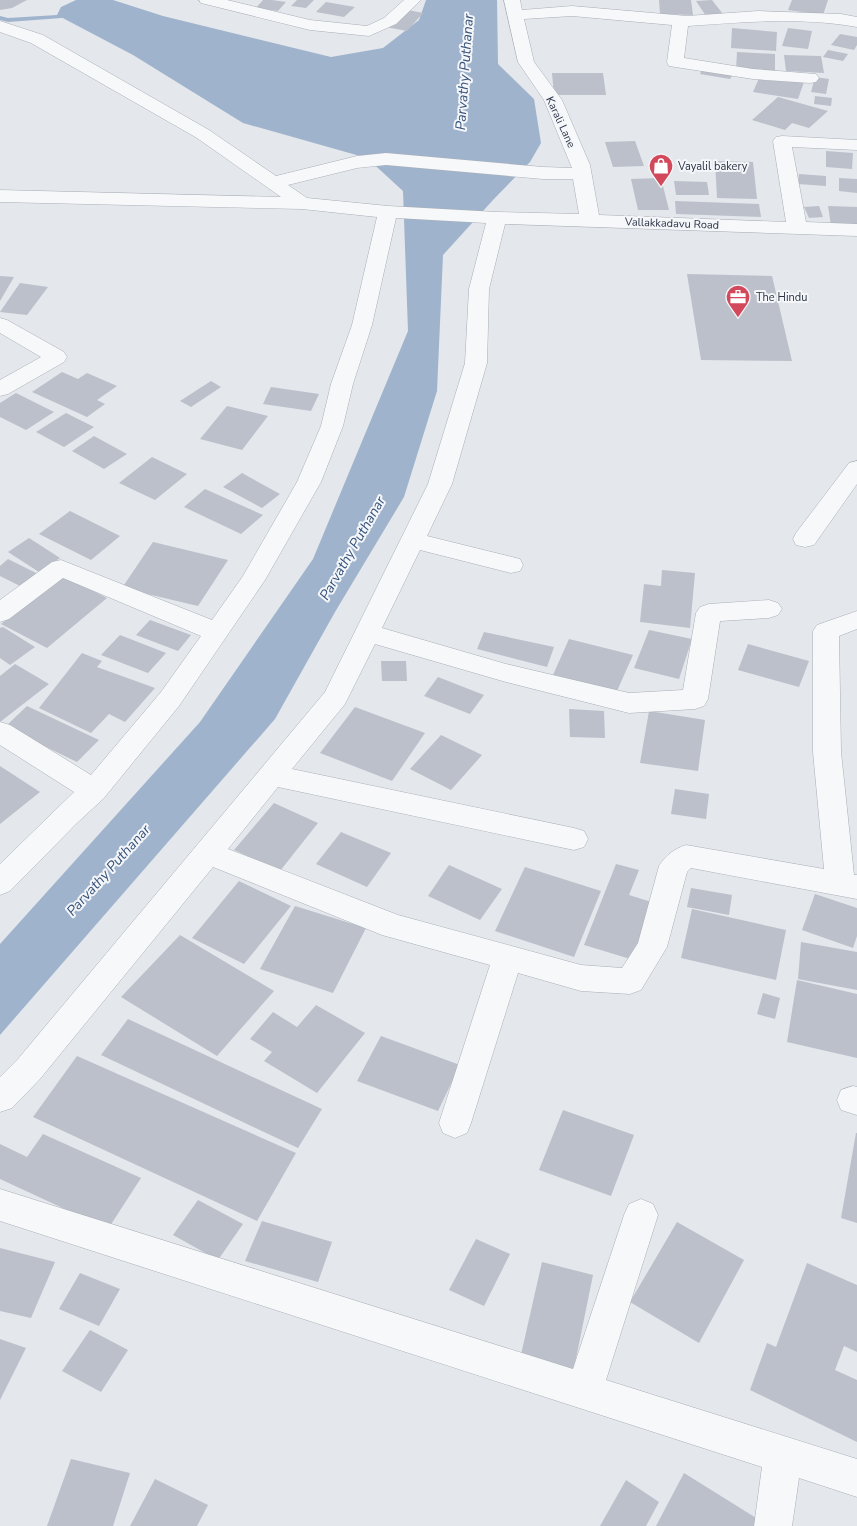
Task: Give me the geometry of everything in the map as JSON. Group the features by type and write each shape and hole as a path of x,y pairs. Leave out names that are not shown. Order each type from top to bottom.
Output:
{"street":[{"path":"207,0 310,25 369,31 390,22 413,0"},
{"path":"828,18 833,0"},
{"path":"514,7 681,20 756,8 857,22"},
{"name":"Karali Lane","path":"514,7 526,62 553,100 581,164 581,174 590,220"},
{"path":"681,20 675,62 753,74 810,78"},
{"path":"0,26 38,39 203,134 302,203"},
{"path":"797,227 782,142 857,145"},
{"path":"272,183 342,166 386,160 543,173 581,174"},
{"name":"Vallakkadavu Road","path":"0,196 302,203 392,213 492,218 857,230"},
{"path":"0,883 67,815 94,791 170,698 253,580 309,482 332,426 342,384 362,325 392,213"},
{"path":"0,1098 29,1070 336,697 440,484 476,363 479,288 492,218"},
{"path":"0,324 56,357 0,389"},
{"path":"805,539 857,468"},
{"path":"413,540 511,565"},
{"path":"0,613 61,568 216,632"},
{"path":"368,633 506,673 628,703 667,701 695,699 709,613 769,609"},
{"path":"208,853 393,926 581,978 630,981 652,947 674,866 686,856 849,885 828,752 826,631 857,620"},
{"path":"0,732 94,791"},
{"path":"272,775 574,839"},
{"path":"456,1123 508,958"},
{"path":"0,1205 857,1478"},
{"path":"584,1391 641,1215"},
{"path":"773,1526 782,1454"}],"water":[{"name":"Parvathy Puthanar","path":"76,0 113,0 163,16 331,57 383,48 419,20 426,0 497,0 498,64 534,99 541,143 530,162 443,255 437,391 404,497 335,612 275,719 0,1035 0,944 200,722 313,559 408,331 403,191 367,158 243,123 133,55 57,15 61,7"}],"building":[{"path":"0,0 27,0 12,8 0,10"},
{"path":"263,0 286,2 278,11 256,8"},
{"path":"297,0 314,0 306,8 291,6"},
{"path":"659,0 691,0 693,15 660,14"},
{"path":"712,0 723,14 706,16 696,1"},
{"path":"792,0 828,0 823,15 788,10"},
{"path":"326,2 355,7 344,17 316,12"},
{"path":"403,9 423,13 407,31 386,27"},
{"path":"732,28 777,32 776,51 731,48"},
{"path":"788,28 812,31 808,49 782,46"},
{"path":"840,34 857,37 857,45 854,50 831,45"},
{"path":"828,50 848,54 843,61 823,57"},
{"path":"737,52 775,54 775,73 736,70"},
{"path":"784,55 821,56 824,73 786,71"},
{"path":"703,67 734,73 730,79 700,74"},
{"path":"552,73 603,73 606,95 554,95"},
{"path":"760,76 804,82 798,99 753,92"},
{"path":"815,77 829,79 826,94 811,92"},
{"path":"815,96 832,98 831,106 814,104"},
{"path":"778,97 828,111 809,128 792,123 785,130 752,120"},
{"path":"635,141 644,166 613,167 605,142"},
{"path":"826,151 853,153 852,169 826,167"},
{"path":"715,161 753,162 757,199 717,198"},
{"path":"799,174 826,176 826,186 798,184"},
{"path":"661,178 669,210 638,210 631,179"},
{"path":"839,178 857,179 857,193 839,191"},
{"path":"674,181 707,182 709,195 676,195"},
{"path":"675,201 759,204 761,217 676,214"},
{"path":"819,206 823,217 809,218 804,207"},
{"path":"828,206 857,207 857,227 831,225"},
{"name":"The Hindu","path":"687,274 772,276 792,361 701,360"},
{"path":"0,276 14,277 0,301"},
{"path":"20,283 48,287 27,315 0,312"},
{"path":"62,372 78,379 87,373 117,386 97,400 105,404 87,417 32,392"},
{"path":"211,381 221,387 191,407 180,401"},
{"path":"271,387 319,394 311,411 263,404"},
{"path":"16,393 54,412 26,430 0,417 0,403"},
{"path":"227,406 268,416 242,450 200,439"},
{"path":"66,413 94,427 64,447 36,432"},
{"path":"94,436 127,454 104,469 72,451"},
{"path":"152,457 187,474 155,500 119,483"},
{"path":"242,473 280,494 262,508 223,487"},
{"path":"205,489 263,515 241,534 184,507"},
{"path":"70,511 120,536 91,560 39,534"},
{"path":"29,538 60,558 39,572 8,552"},
{"path":"153,542 228,560 198,606 122,588"},
{"path":"8,559 40,575 24,588 0,576 0,566"},
{"path":"662,570 695,573 690,628 640,622 644,584 661,586"},
{"path":"62,575 107,598 47,648 1,624"},
{"path":"150,620 191,635 178,651 136,635"},
{"path":"3,627 35,647 10,665 0,658 0,628"},
{"path":"649,630 692,639 679,679 634,668"},
{"path":"484,632 554,647 547,667 477,649"},
{"path":"120,635 166,653 148,673 101,655"},
{"path":"569,639 633,655 617,691 553,675"},
{"path":"748,644 809,661 799,687 738,670"},
{"path":"82,653 102,661 97,667 155,688 125,722 109,714 91,733 39,708"},
{"path":"381,661 406,661 407,681 382,681"},
{"path":"15,664 49,684 0,722 0,676"},
{"path":"438,677 484,695 470,714 424,696"},
{"path":"27,706 99,740 77,762 5,727"},
{"path":"355,707 425,733 392,781 320,753"},
{"path":"569,709 604,711 605,738 570,737"},
{"path":"649,711 705,720 698,771 640,763"},
{"path":"441,735 482,755 451,790 410,769"},
{"path":"0,766 40,792 0,824"},
{"path":"675,789 709,794 706,819 671,814"},
{"path":"274,803 318,823 280,871 234,850"},
{"path":"341,832 391,853 367,887 316,864"},
{"path":"616,864 639,870 629,895 658,904 637,961 584,945"},
{"path":"449,865 502,889 480,920 428,896"},
{"path":"525,867 601,891 574,957 495,931"},
{"path":"239,881 291,906 244,964 192,938"},
{"path":"691,888 732,895 729,915 687,907"},
{"path":"815,894 857,908 857,936 853,948 802,930"},
{"path":"295,906 366,928 333,993 260,969"},
{"path":"692,909 786,930 776,980 681,958"},
{"path":"180,935 274,991 217,1056 121,997"},
{"path":"801,942 857,952 857,990 798,979"},
{"path":"797,980 857,994 857,1058 787,1042"},
{"path":"763,993 780,998 775,1019 757,1014"},
{"path":"316,1005 365,1033 317,1093 264,1061 272,1052 250,1039 273,1012 297,1027"},
{"path":"128,1019 322,1109 298,1148 101,1055"},
{"path":"381,1036 460,1065 438,1111 357,1081"},
{"path":"77,1056 296,1153 257,1221 33,1117"},
{"path":"563,1110 634,1135 611,1196 539,1170"},
{"path":"857,1133 857,1223 841,1218"},
{"path":"43,1134 141,1178 108,1229 0,1179 0,1144 27,1157"},
{"path":"198,1200 243,1224 218,1260 173,1235"},
{"path":"262,1221 332,1242 318,1282 245,1261"},
{"path":"677,1222 744,1260 699,1343 630,1302"},
{"path":"476,1239 510,1254 484,1306 449,1290"},
{"path":"0,1248 55,1262 31,1318 0,1311"},
{"path":"542,1262 593,1275 573,1373 520,1359"},
{"path":"807,1263 857,1285 857,1352 844,1346 835,1370 857,1380 857,1442 750,1390 767,1343 776,1347"},
{"path":"80,1273 120,1289 99,1326 59,1309"},
{"path":"90,1330 128,1350 101,1392 62,1371"},
{"path":"0,1339 26,1348 0,1400"},
{"path":"71,1459 130,1473 113,1526 47,1526"},
{"path":"684,1473 761,1521 758,1526 656,1526"},
{"path":"155,1479 208,1505 197,1526 130,1526"},
{"path":"626,1480 659,1502 646,1526 600,1526"}],"waterway":[{"path":"0,18 8,20 73,16"}],"place":[{"name":"Vayalil bakery","path":"661,187"},
{"name":"The Hindu","path":"738,318"}]}
